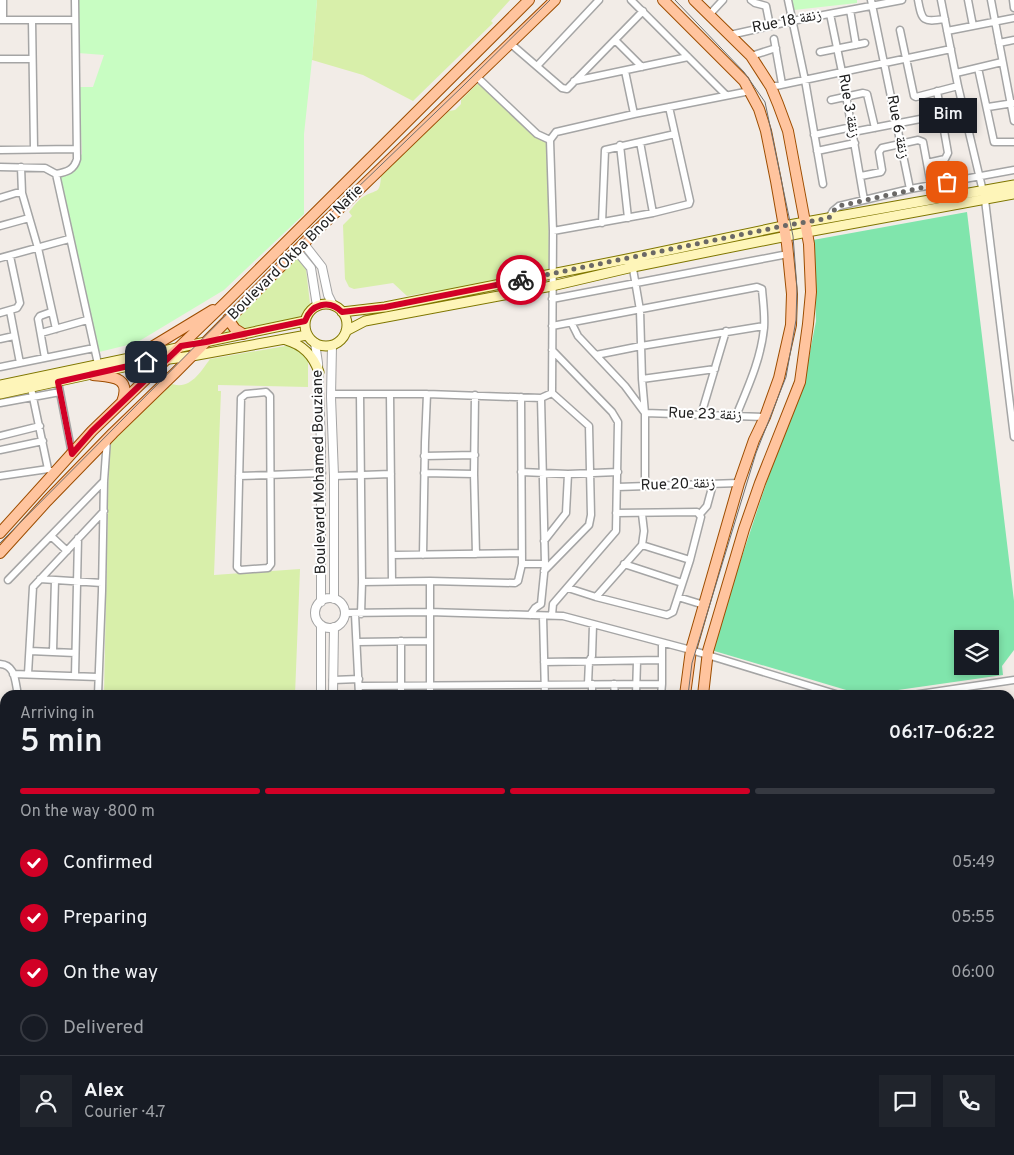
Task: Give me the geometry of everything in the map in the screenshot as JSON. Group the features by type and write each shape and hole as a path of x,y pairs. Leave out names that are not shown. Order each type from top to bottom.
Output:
{"main road":[{"name":"Boulevard Okba Bnou Nafie","path":"0,533 52,471 72,454 92,431 226,302 530,0"},
{"name":"Boulevard Okba Bnou Nafie","path":"0,553 107,439 300,247 555,0"},
{"path":"664,0 744,81 759,109 766,131 786,237 792,294 792,325 779,378 766,417 754,440 739,483 691,650 686,690"},
{"path":"694,0 750,56 778,104 788,131 806,227 811,292 800,382 757,492 708,656 703,690"},
{"path":"346,331 365,321 552,286 632,263 783,226 806,227 984,195 1014,185"},
{"path":"342,312 385,307 553,274 632,263 786,237 829,218 984,195 1014,194"},
{"path":"137,356 226,302"},
{"path":"333,305 342,312 346,321 346,331 343,338 332,345 315,344 307,335 305,321 311,310 317,306 333,305"},
{"path":"228,319 235,329 243,334"},
{"path":"0,385 305,321"},
{"path":"0,394 32,393 58,382 153,362 307,335"},
{"path":"283,339 302,347 315,362 319,372"},
{"path":"93,375 113,376 120,380 125,391 122,402"}],"street":[{"path":"3,0 1,20 74,20"},
{"path":"0,167 45,168 56,174 73,168 76,159 75,0"},
{"path":"537,66 599,0"},
{"path":"630,0 726,95"},
{"path":"709,15 724,0"},
{"path":"751,0 766,6 770,26"},
{"path":"788,0 805,80 823,184"},
{"name":"Rue 18 زنقة","path":"730,35 850,10 872,3 902,0"},
{"path":"918,0 921,16 924,20 945,19"},
{"path":"941,0 958,86 984,195 1012,405 1014,437"},
{"path":"968,0 973,26"},
{"path":"991,0 1014,121"},
{"path":"1013,0 1014,8"},
{"name":"Rue 6 زنقة","path":"872,3 910,189"},
{"path":"850,10 856,45"},
{"path":"511,44 562,88 567,89 642,12"},
{"name":"Rue 3 زنقة","path":"830,14 864,200"},
{"path":"948,31 1014,18"},
{"path":"32,20 34,149"},
{"path":"900,30 914,96 958,86"},
{"path":"774,39 782,84"},
{"path":"614,40 642,67"},
{"path":"999,43 1014,40"},
{"path":"820,52 864,44"},
{"path":"750,56 776,48"},
{"path":"770,88 782,84 884,65 951,49"},
{"path":"574,81 688,57"},
{"path":"0,59 32,59"},
{"path":"956,73 1002,62"},
{"path":"978,68 988,107 994,142 1014,142"},
{"path":"625,71 634,114"},
{"path":"477,76 537,134 550,140"},
{"path":"544,571 589,525 591,515 589,426 552,393 553,232 550,140 556,132 750,91"},
{"path":"928,163 947,157 948,153 938,91"},
{"path":"830,100 863,93 869,96 874,128"},
{"path":"988,107 1012,103"},
{"path":"553,232 653,213 686,205 690,201 669,107"},
{"path":"814,135 874,128 941,115"},
{"path":"602,223 604,152 606,148 675,134"},
{"path":"861,176 881,172 879,152 882,148 918,140 923,142 931,185"},
{"path":"640,142 653,213"},
{"path":"817,151 855,143"},
{"path":"620,146 628,218"},
{"path":"0,150 75,149"},
{"path":"21,167 22,193 38,248 56,329"},
{"path":"829,218 839,206 910,189 1014,170"},
{"path":"56,174 98,364"},
{"path":"0,198 16,192 22,193"},
{"path":"0,226 29,218"},
{"path":"0,258 70,239"},
{"path":"300,247 322,267 328,295 333,305"},
{"path":"300,247 311,268 317,306"},
{"path":"552,298 788,254"},
{"path":"0,313 19,307 21,300 10,256"},
{"path":"632,263 640,310 645,413 645,486"},
{"path":"552,326 572,324 759,287 762,289 764,326 762,346 754,372 736,416"},
{"path":"10,311 20,363"},
{"path":"45,358 38,317 51,312"},
{"path":"41,333 87,320"},
{"path":"572,324 578,336 625,386 645,413"},
{"path":"596,355 726,331 764,326"},
{"path":"701,415 726,331"},
{"path":"0,339 14,336"},
{"name":"Boulevard Mohamed Bouziane","path":"315,344 319,372 322,473 321,602"},
{"name":"Boulevard Mohamed Bouziane","path":"332,345 334,599"},
{"path":"0,367 94,348"},
{"path":"552,350 616,416 618,422 616,531 553,604 552,615"},
{"path":"642,380 715,369"},
{"path":"58,382 72,454"},
{"path":"0,403 32,393 60,392"},
{"path":"266,392 270,396 270,476 270,567 240,570 237,567 241,398 246,394 266,392"},
{"path":"0,476 52,471 32,393"},
{"path":"332,394 427,394 541,398 552,393"},
{"path":"359,690 357,642 362,582 360,394"},
{"path":"390,394 392,582"},
{"path":"423,556 427,394"},
{"path":"475,395 476,554"},
{"path":"362,582 515,583 519,579 522,564 521,397"},
{"path":"541,398 544,541 541,604"},
{"name":"Rue 23 زنقة","path":"645,413 766,417"},
{"path":"0,436 40,426"},
{"path":"98,690 107,439"},
{"path":"0,450 43,441"},
{"path":"92,454 106,463"},
{"path":"424,456 474,455"},
{"path":"521,472 568,474 618,472"},
{"path":"239,476 322,473"},
{"path":"424,473 474,474"},
{"path":"334,476 391,474"},
{"path":"544,541 566,513 568,474"},
{"path":"8,580 104,481"},
{"name":"Rue 20 زنقة","path":"617,487 739,483"},
{"path":"568,588 667,615 673,612 690,560 701,517 700,514 707,506 713,484"},
{"path":"28,674 33,589 40,579 104,511"},
{"path":"616,513 697,512 700,514"},
{"path":"596,597 642,545 644,531 642,514"},
{"path":"50,536 66,551"},
{"path":"75,676 78,538"},
{"path":"642,545 690,560"},
{"path":"392,555 522,553"},
{"path":"522,564 544,564"},
{"path":"624,564 682,583"},
{"path":"40,579 102,583"},
{"path":"53,651 55,580"},
{"path":"430,581 430,687"},
{"path":"678,597 704,605"},
{"path":"329,598 334,599 342,604 345,613 342,622 334,627 325,627 316,618 316,611 321,602 329,598"},
{"path":"530,615 541,604 553,604"},
{"path":"345,613 429,612 564,616 662,644 691,650 822,690"},
{"path":"543,616 545,690"},
{"path":"321,624 321,690"},
{"path":"591,690 589,661 592,656 594,625"},
{"path":"333,690 334,627"},
{"path":"401,641 401,690"},
{"path":"357,642 429,641"},
{"path":"661,690 662,644"},
{"path":"30,651 75,653"},
{"path":"544,662 662,660"},
{"path":"636,690 637,661"},
{"path":"0,664 8,665 13,674 17,690"},
{"path":"13,674 98,677"},
{"path":"333,680 401,687 662,684"},
{"path":"947,690 1014,680"},
{"path":"614,684 614,690"}],"green space":[{"path":"76,0 317,0 304,134 304,214 224,290 136,343 99,352 60,176 82,154 79,87 93,87 104,55 78,53"},
{"path":"317,0 510,0 491,21 493,23 413,101 363,75 312,60"},
{"path":"792,0 857,0 857,3 794,10"},
{"path":"478,83 548,143 549,272 407,296 393,283 354,289 349,287 345,279 343,225 352,216 349,212 361,198 379,189 381,175 449,111 455,110 461,104 461,100"},
{"path":"967,212 1014,601 1014,650 1002,666 1003,675 898,690 846,690 711,650 770,472 803,388 816,321 813,240"},
{"path":"295,256 306,269 310,304 300,317 217,334"},
{"path":"303,343 308,346 308,387 218,385 218,391 221,391 214,575 300,569 295,690 104,690 109,454 105,443 168,382 182,385 193,380 210,359"}],"tram line":[{"path":"0,543 244,297 550,0"},
{"path":"675,0 744,72 765,102 793,236 797,288 796,320 786,377 756,453 692,663 689,690"}],"way so far":[{"path":"521,280 829,218 830,214 839,206 947,182"}],"place":[{"name":"Bim","path":"947,182"}],"route":[{"path":"146,362 58,382 72,454 92,431 181,346 305,321 311,310 321,305 333,305 342,312 385,307 521,280"}]}
